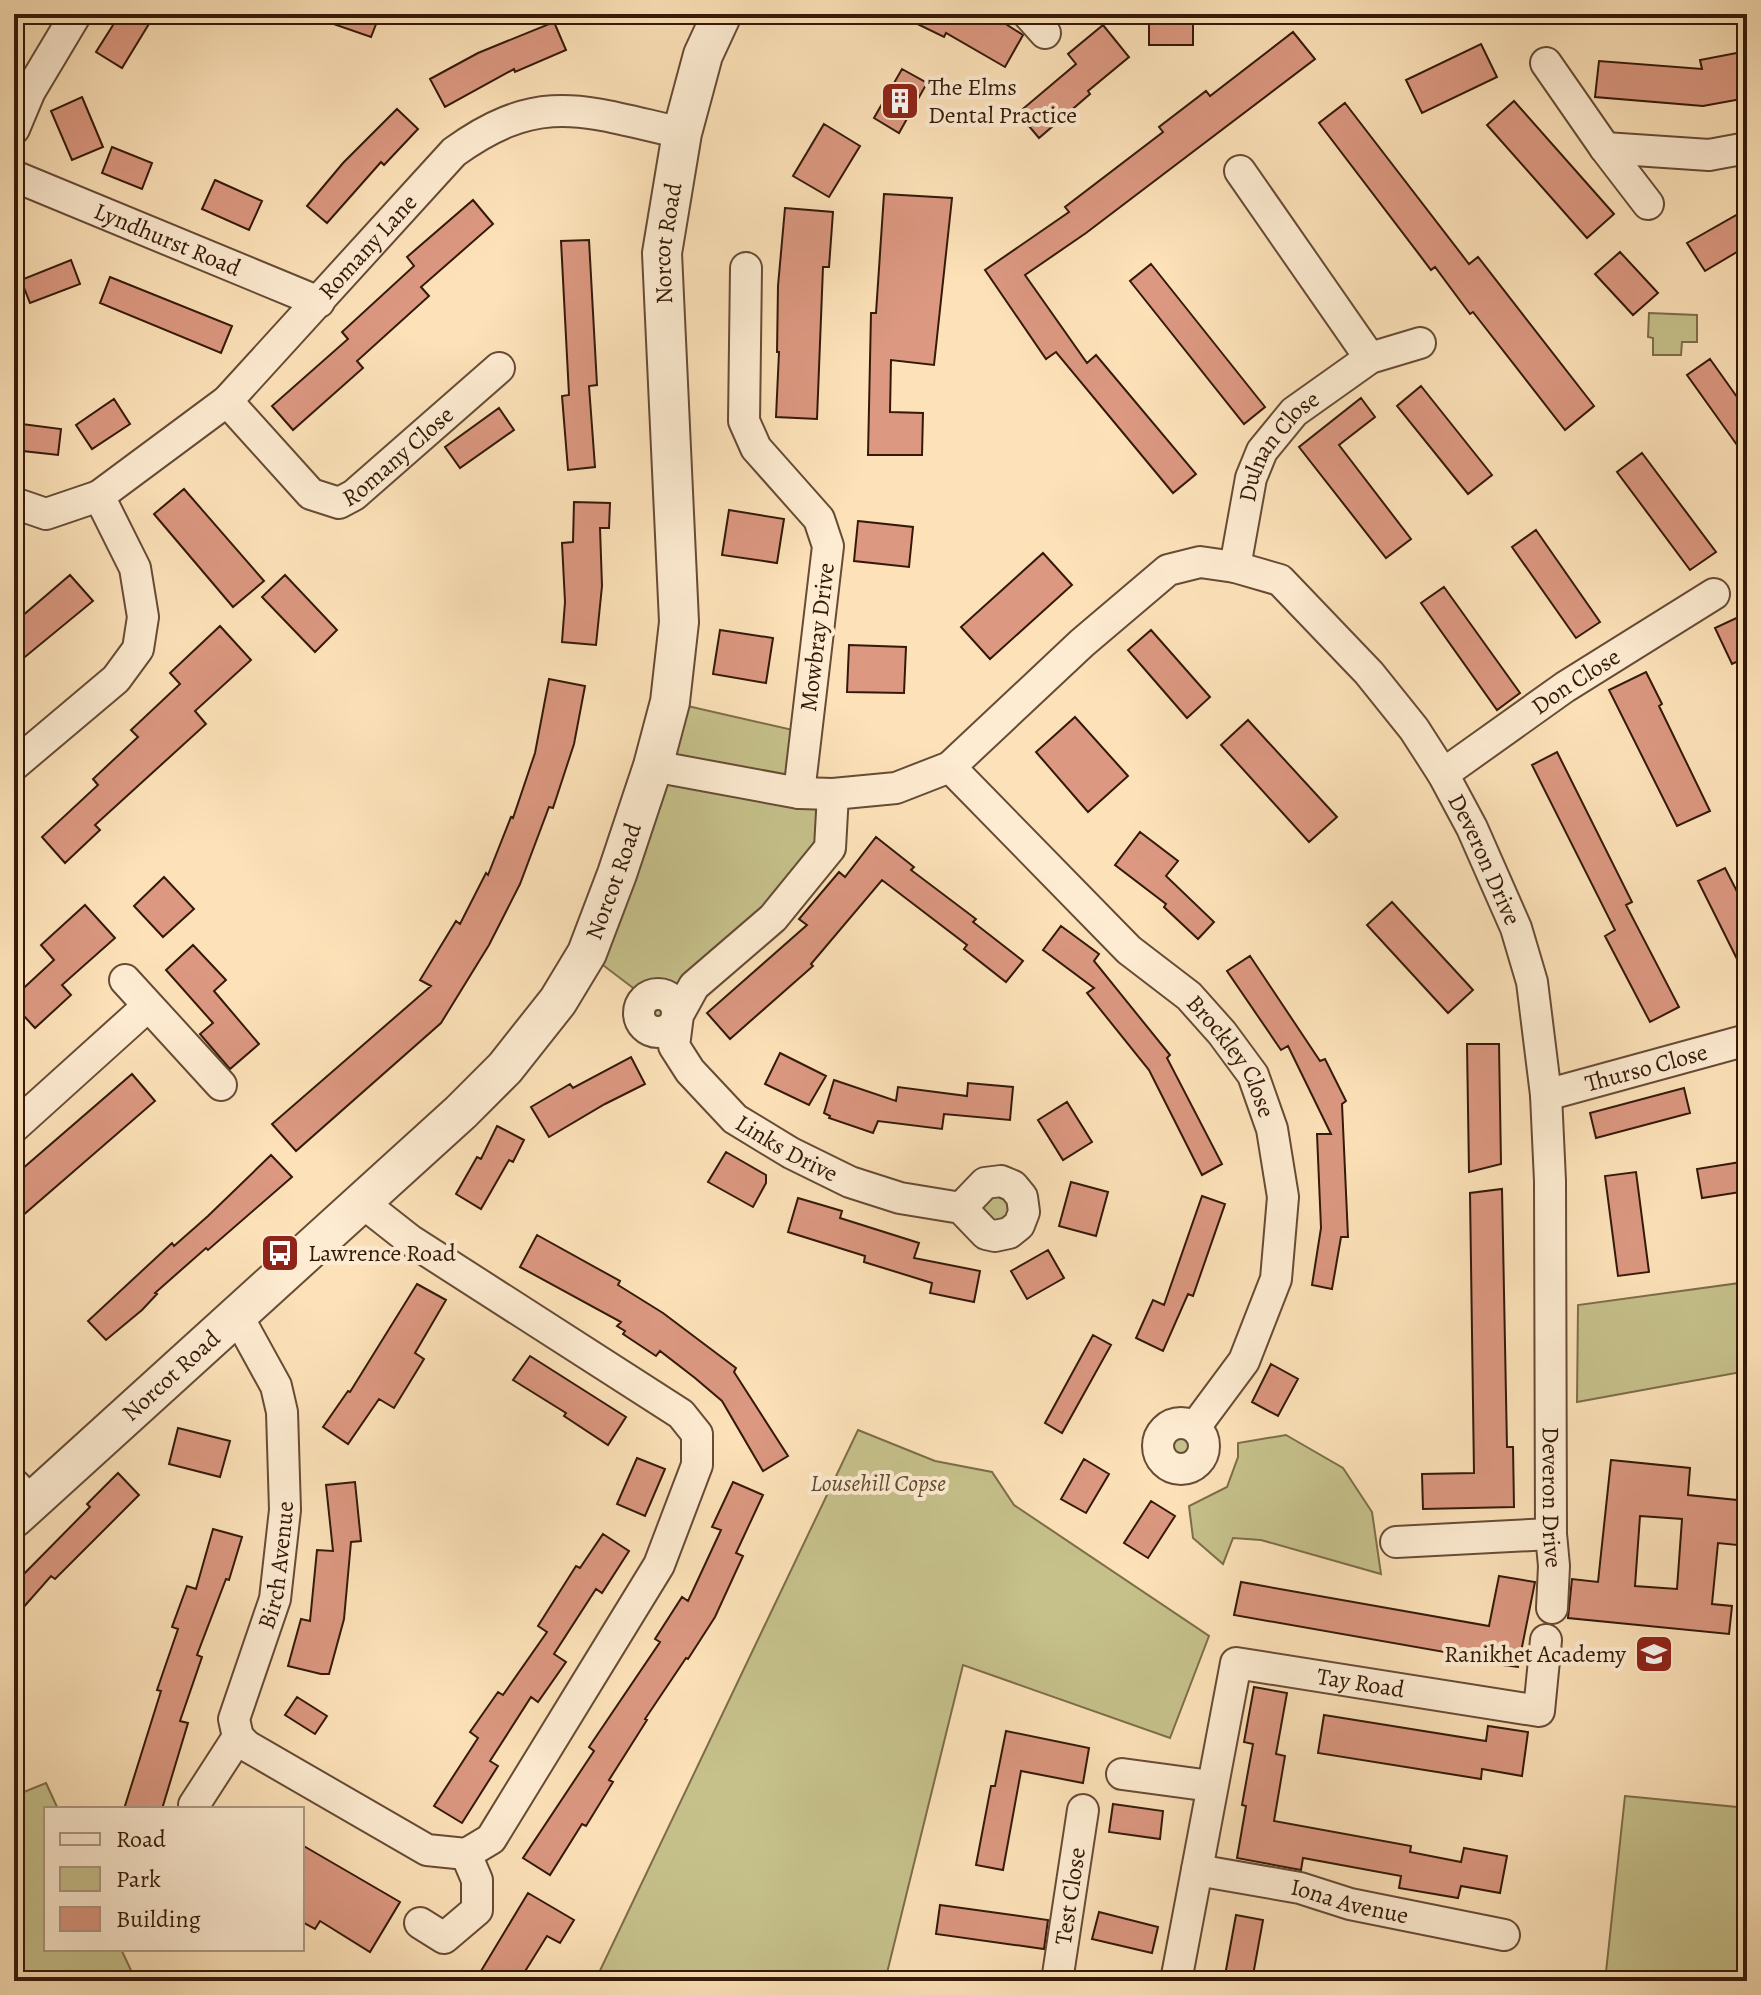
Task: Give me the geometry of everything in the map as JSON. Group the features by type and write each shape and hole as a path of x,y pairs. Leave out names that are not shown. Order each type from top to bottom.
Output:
{"street":[{"path":"14,129 30,91 76,14"},
{"name":"Norcot Road","path":"20,1501 363,1203 505,1068 558,1001 587,953 653,766 670,702 679,622 662,253 682,133 703,55 722,14"},
{"path":"1546,63 1648,204"},
{"name":"Romany Lane","path":"14,503 46,514 99,496 227,401 454,152 473,138 512,118 551,109 585,112 682,133"},
{"path":"1605,148 1709,155 1747,148"},
{"path":"1240,171 1370,358"},
{"name":"Lyndhurst Road","path":"14,176 319,302"},
{"name":"Mowbray Drive","path":"746,268 744,421 756,448 819,519 828,546 799,793"},
{"name":"Dulnan Close","path":"1235,567 1251,478 1262,451 1294,412 1370,358 1420,343"},
{"name":"Romany Close","path":"227,401 311,494 339,503 354,495 499,368"},
{"path":"14,765 116,679 138,649 143,617 135,568 99,496"},
{"name":"Deveron Drive","path":"959,759 1082,643 1168,570 1200,562 1235,567 1280,580 1306,604 1401,711 1443,774 1472,828 1516,928 1532,982 1546,1095 1550,1181 1552,1608"},
{"name":"Don Close","path":"1443,774 1565,687 1714,594"},
{"path":"653,766 799,793 833,794 896,788 959,759"},
{"name":"Brockley Close","path":"959,759 1129,950 1189,996 1253,1075 1272,1129 1283,1197 1276,1279 1244,1361 1195,1427"},
{"name":"Links Drive","path":"833,794 830,848 773,918 694,986 678,1015 674,1046 690,1071 735,1119 791,1153 850,1182 900,1198 961,1208"},
{"path":"125,980 221,1085"},
{"path":"14,1127 148,1006"},
{"name":"Thurso Close","path":"1546,1095 1747,1040"},
{"path":"238,1737 247,1746 427,1850 466,1854 491,1839 659,1565 697,1465 697,1434 681,1414 410,1240 363,1203"},
{"name":"Birch Avenue","path":"194,1805 238,1737 234,1719 275,1599 285,1510 282,1412 276,1386 237,1315"},
{"path":"1396,1542 1551,1534"},
{"name":"Tay Road","path":"1176,1981 1236,1663 1539,1711 1546,1640"},
{"path":"1122,1774 1211,1786"},
{"name":"Test Close","path":"1057,1981 1083,1810"},
{"path":"420,1923 444,1938 477,1910 477,1880 466,1854"},
{"name":"Iona Avenue","path":"1197,1870 1300,1888 1350,1904 1504,1935"}],"green space":[{"path":"1649,313 1697,315 1697,342 1682,342 1681,355 1653,355 1653,338 1648,337"},
{"path":"670,702 806,733 799,793 833,794 830,848 668,1030 654,1032 641,1024 638,1011 645,997 587,953"},
{"path":"974,1194 1022,1197 995,1236"},
{"path":"1747,1282 1747,1371 1577,1402 1578,1305"},
{"path":"1181,1423 1197,1430 1204,1446 1197,1462 1181,1469 1165,1462 1158,1446 1165,1430"},
{"name":"Lousehill Copse","path":"858,1430 935,1461 992,1472 1014,1505 1209,1636 1170,1738 963,1665 885,1981 595,1981"},
{"path":"1286,1435 1343,1468 1372,1512 1381,1574 1261,1540 1233,1538 1223,1564 1193,1538 1189,1506 1227,1487 1238,1457 1238,1443"},
{"path":"46,1783 57,1807 44,1807 44,1951 122,1951 136,1981 14,1981 14,1796"},
{"path":"1625,1796 1747,1808 1747,1981 1691,1981 1606,1972"}],"building":[{"path":"120,14 155,14 122,68 96,52"},
{"path":"314,14 380,14 371,37 313,17"},
{"path":"897,14 990,14 1023,35 1005,67 946,33 944,37"},
{"path":"1149,14 1193,14 1193,45 1149,45"},
{"path":"554,22 566,50 515,72 514,69 445,107 430,79 478,53"},
{"path":"1103,25 1129,57 1039,138 1018,113 1076,64 1068,54"},
{"path":"1293,32 1315,59 1086,233 1025,275 1087,363 1096,355 1196,474 1173,493 1056,352 1046,359 985,270 1069,212 1065,207 1163,132 1159,127 1206,91 1210,96"},
{"path":"1481,44 1497,77 1422,113 1406,80"},
{"path":"1747,51 1747,98 1703,106 1595,97 1599,61 1702,69 1700,60"},
{"name":"The Elms Dental Practice","path":"902,69 927,83 899,133 874,118"},
{"path":"82,97 103,147 72,160 51,111"},
{"path":"1514,101 1614,214 1587,238 1487,125"},
{"path":"1345,103 1469,264 1478,257 1594,406 1565,430 1473,312 1470,314 1435,267 1431,270 1319,123"},
{"path":"397,109 418,129 384,165 381,162 327,223 307,206 343,163"},
{"path":"824,124 860,146 829,197 793,176"},
{"path":"112,147 152,163 142,189 102,173"},
{"path":"215,180 262,201 249,230 202,209"},
{"path":"884,194 952,198 934,365 891,360 890,412 923,413 922,455 868,455 871,313 876,313"},
{"path":"473,200 493,224 421,287 429,296 357,361 363,368 293,430 272,406 348,339 342,332 414,266 407,257"},
{"path":"785,208 833,212 829,267 823,267 817,419 776,417 778,286"},
{"path":"1747,209 1747,246 1705,271 1687,243"},
{"path":"589,240 597,385 589,386 595,467 568,470 562,396 569,395 561,241"},
{"path":"1620,252 1658,293 1633,315 1595,274"},
{"path":"71,260 80,284 30,303 21,280"},
{"path":"1151,264 1265,407 1244,424 1130,281"},
{"path":"110,277 232,326 221,353 100,303"},
{"path":"1710,359 1747,411 1747,459 1687,375"},
{"path":"1421,386 1492,475 1468,494 1397,406"},
{"path":"1361,398 1375,417 1339,445 1411,539 1386,558 1299,447"},
{"path":"114,399 130,424 92,449 76,425"},
{"path":"499,408 514,430 460,468 445,447"},
{"path":"14,423 61,429 58,455 14,450"},
{"path":"1642,453 1716,552 1690,570 1617,472"},
{"path":"184,489 264,581 233,607 154,514"},
{"path":"574,502 610,503 609,528 600,528 602,586 596,645 562,642 565,602 562,543 573,542"},
{"path":"729,510 784,519 777,563 722,555"},
{"path":"858,521 913,527 909,567 854,561"},
{"path":"1536,530 1600,622 1576,638 1512,547"},
{"path":"1043,553 1072,585 990,659 961,627"},
{"path":"70,575 93,601 14,666 14,623"},
{"path":"285,575 337,630 315,652 262,597"},
{"path":"1444,587 1520,693 1497,710 1421,603"},
{"path":"1747,613 1747,657 1732,664 1715,628"},
{"path":"220,626 251,660 195,711 206,724 95,825 100,830 65,863 42,837 98,785 93,779 138,737 131,730 180,684 170,673"},
{"path":"720,630 773,638 766,683 713,674"},
{"path":"1151,630 1210,697 1187,718 1128,650"},
{"path":"849,645 906,647 904,693 847,692"},
{"path":"1646,672 1662,704 1659,706 1710,811 1677,826 1609,690"},
{"path":"549,679 585,686 574,744 553,808 549,807 520,884 489,945 441,1023 296,1151 272,1124 431,986 420,980 456,921 460,924 486,873 488,875 513,818 535,753"},
{"path":"1075,717 1128,776 1088,812 1036,752"},
{"path":"1248,720 1337,817 1309,842 1221,745"},
{"path":"1557,752 1632,902 1626,905 1679,1007 1650,1022 1605,936 1615,930 1532,765"},
{"path":"1140,832 1178,861 1166,876 1214,922 1198,939 1164,907 1166,904 1115,865"},
{"path":"876,837 914,867 911,870 976,919 973,922 1023,961 1006,982 964,949 967,945 882,880 811,964 813,966 730,1039 707,1013 807,925 799,919 839,872 845,877"},
{"path":"1725,868 1747,911 1747,979 1698,881"},
{"path":"164,877 194,909 163,937 134,906"},
{"path":"1392,902 1473,990 1448,1013 1367,925"},
{"path":"85,905 115,938 62,985 71,995 35,1028 14,1005 14,997 54,960 41,945"},
{"path":"1061,926 1099,954 1094,961 1170,1055 1167,1058 1222,1164 1202,1175 1149,1070 1087,993 1094,988 1043,950"},
{"path":"193,945 226,980 214,991 259,1044 230,1069 200,1034 213,1023 166,970"},
{"path":"1250,956 1320,1061 1325,1059 1346,1101 1342,1104 1348,1237 1341,1237 1332,1289 1312,1285 1321,1228 1317,1134 1331,1134 1288,1046 1281,1050 1227,971"},
{"path":"1467,1044 1499,1044 1501,1164 1469,1172"},
{"path":"780,1053 826,1076 809,1105 765,1084"},
{"path":"631,1057 645,1084 549,1137 531,1107 570,1084 573,1088"},
{"path":"132,1074 155,1101 14,1223 14,1176"},
{"path":"834,1080 896,1101 898,1087 967,1096 968,1083 1013,1087 1010,1120 944,1114 942,1129 878,1121 873,1133 829,1118 824,1113"},
{"path":"1684,1088 1690,1113 1596,1138 1590,1113"},
{"path":"1067,1102 1092,1142 1063,1160 1038,1120"},
{"path":"497,1126 524,1140 481,1209 456,1194 477,1157 481,1159"},
{"path":"726,1152 766,1175 766,1183 753,1207 708,1182"},
{"path":"271,1155 292,1177 208,1250 206,1248 106,1340 88,1321 172,1243 174,1246 208,1216"},
{"path":"1747,1161 1747,1191 1702,1198 1697,1169"},
{"path":"1636,1172 1649,1272 1618,1276 1605,1176"},
{"path":"1071,1182 1108,1192 1096,1236 1059,1226"},
{"path":"1502,1189 1507,1447 1513,1447 1514,1507 1423,1509 1422,1474 1474,1473 1470,1193"},
{"path":"1202,1196 1225,1204 1193,1296 1188,1294 1163,1351 1136,1338 1153,1300 1164,1305"},
{"path":"798,1198 842,1211 840,1218 919,1243 914,1258 980,1271 974,1302 930,1293 932,1283 864,1262 865,1256 788,1232"},
{"path":"537,1235 620,1281 618,1285 663,1313 736,1368 734,1372 788,1456 763,1471 722,1401 695,1378 660,1351 656,1356 623,1334 625,1331 617,1326 621,1322 520,1267"},
{"path":"1048,1250 1064,1278 1027,1299 1011,1271"},
{"path":"417,1284 446,1300 415,1353 424,1359 394,1408 379,1399 348,1444 323,1427 350,1392"},
{"path":"1093,1335 1111,1345 1062,1433 1045,1423"},
{"path":"530,1356 626,1417 608,1445 564,1416 566,1413 513,1380"},
{"path":"1271,1364 1298,1379 1278,1416 1252,1402"},
{"path":"178,1428 230,1441 220,1477 169,1464"},
{"path":"637,1458 665,1469 645,1516 617,1504"},
{"path":"1084,1459 1109,1474 1086,1513 1061,1499"},
{"path":"1611,1460 1690,1468 1688,1495 1747,1501 1747,1546 1718,1543 1712,1604 1732,1606 1729,1634 1568,1618 1572,1579 1598,1582","holes":["1640,1516 1682,1519 1677,1589 1635,1586"]},
{"path":"118,1473 139,1495 55,1579 51,1576 14,1618 14,1584 90,1507 87,1504"},
{"path":"355,1482 361,1541 351,1542 344,1619 329,1674 288,1666 301,1619 310,1621 317,1550 333,1551 326,1485"},
{"path":"733,1482 763,1495 736,1553 743,1556 715,1617 645,1719 609,1780 613,1782 550,1875 523,1858 594,1751 589,1747 660,1642 655,1639 682,1597 688,1601 721,1530 712,1527"},
{"path":"1151,1501 1175,1516 1148,1558 1124,1543"},
{"path":"213,1529 242,1537 229,1580 226,1579 197,1655 202,1657 180,1721 188,1723 163,1807 125,1807 161,1691 157,1690 178,1629 172,1627 187,1586 196,1589"},
{"path":"603,1534 629,1551 602,1593 596,1589 554,1654 566,1662 538,1702 531,1697 490,1761 498,1766 462,1823 434,1806 478,1738 470,1732 498,1692 503,1695 547,1632 538,1626 576,1566 580,1568"},
{"path":"1499,1576 1535,1582 1518,1667 1456,1659 1456,1654 1234,1615 1241,1582 1489,1626"},
{"path":"1254,1687 1287,1693 1276,1754 1285,1756 1274,1821 1411,1846 1410,1852 1461,1862 1464,1848 1507,1856 1500,1893 1461,1886 1458,1898 1399,1888 1401,1876 1303,1858 1301,1870 1237,1858 1246,1806 1242,1805 1253,1744 1244,1742"},
{"path":"297,1697 327,1716 315,1734 285,1715"},
{"path":"1324,1715 1486,1741 1488,1726 1528,1732 1522,1776 1482,1769 1481,1779 1318,1753"},
{"path":"1006,1731 1089,1748 1083,1783 1021,1771 1003,1870 976,1865 991,1786 995,1786"},
{"path":"1113,1804 1163,1811 1160,1839 1109,1832"},
{"path":"304,1846 400,1902 370,1952 320,1921 315,1929 304,1923"},
{"path":"528,1893 574,1920 560,1943 547,1936 519,1981 475,1981"},
{"path":"940,1905 1048,1920 1044,1949 936,1934"},
{"path":"1099,1912 1158,1927 1152,1953 1092,1939"},
{"path":"1236,1915 1263,1920 1252,1981 1224,1981"}],"place":[{"name":"The Elms Dental Practice","path":"900,101"},
{"name":"Lawrence Road","path":"280,1253"},
{"name":"Ranikhet Academy","path":"1654,1654"}]}
